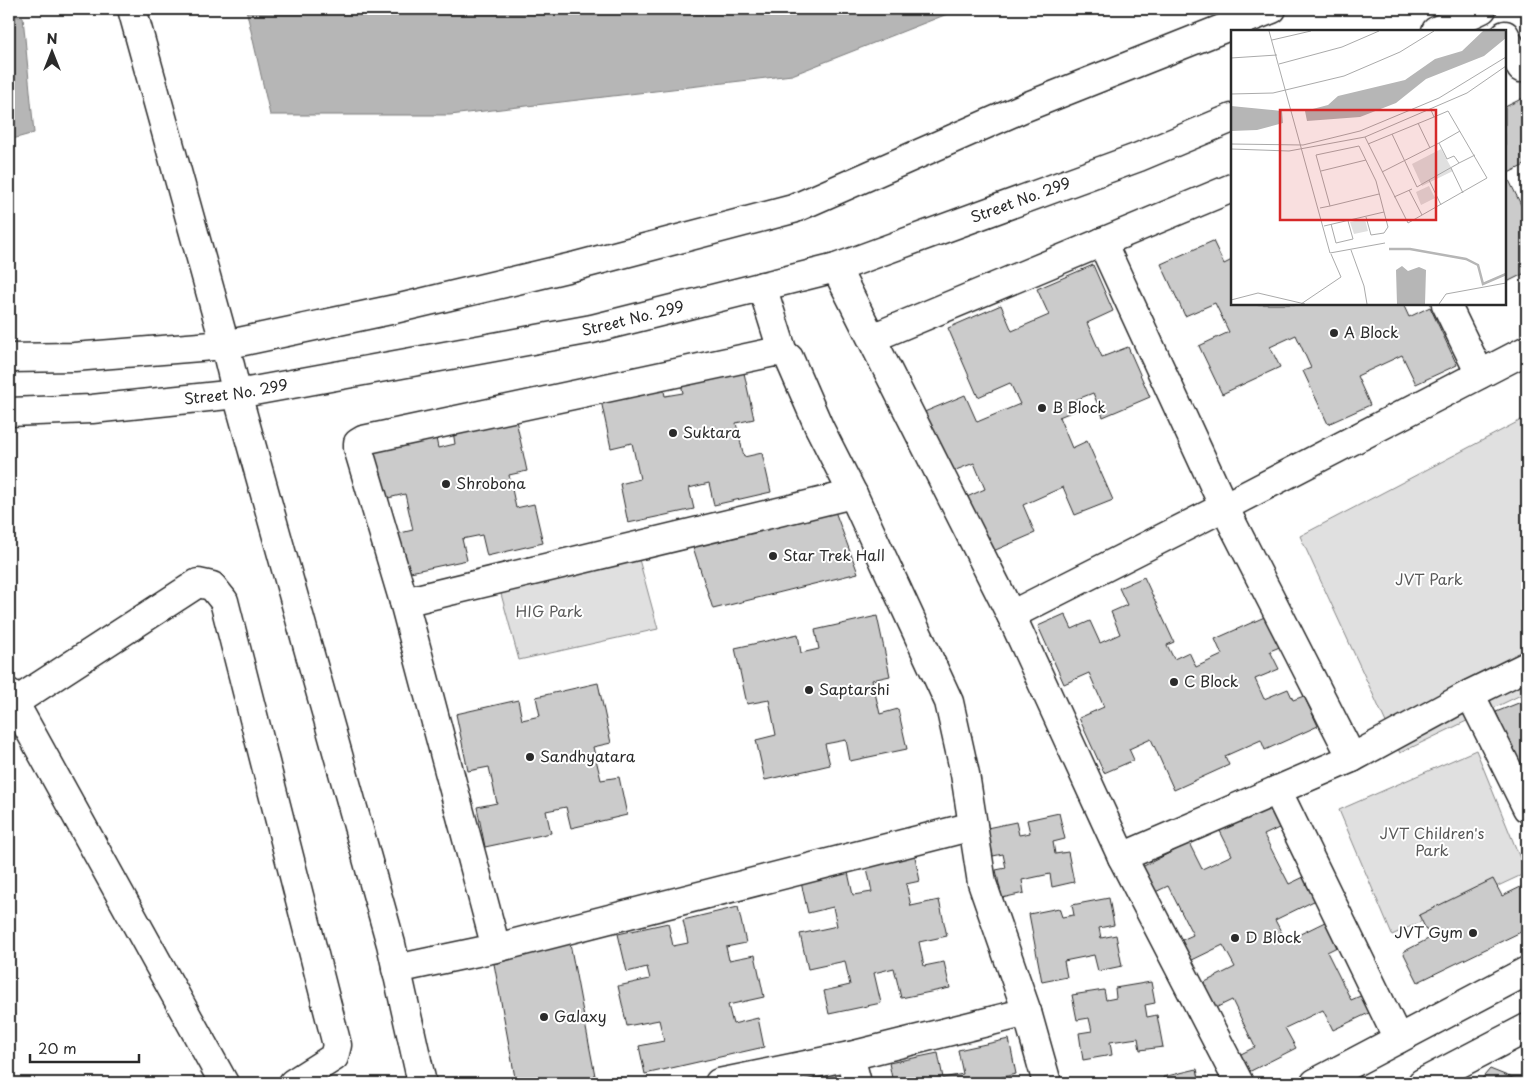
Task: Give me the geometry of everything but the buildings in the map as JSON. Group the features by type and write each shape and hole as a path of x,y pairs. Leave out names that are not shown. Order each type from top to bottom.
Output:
{"street":[{"path":"132,9 237,394 383,915 422,1083"},
{"path":"9,358 74,357 225,345 395,309 576,266 792,209 1023,108 1272,9"},
{"path":"1438,30 1482,9"},
{"path":"1491,9 1502,30"},
{"path":"1506,38 1518,70"},
{"name":"Street No. 299","path":"9,412 92,409 237,394 592,328 836,268 1139,157 1231,118"},
{"path":"872,338 1231,188"},
{"path":"1102,242 1224,507 1352,758"},
{"path":"836,268 1011,615 1122,857 1239,1083"},
{"path":"762,286 782,353"},
{"path":"1446,305 1480,374"},
{"path":"1011,615 1527,350"},
{"path":"496,948 404,602 358,443 363,440 764,354 782,353 789,358 819,427 853,494 949,702 965,774 982,883 1027,1012 1046,1083"},
{"path":"404,602 853,494"},
{"path":"224,1083 12,698 198,583 212,586 224,601 337,1045 334,1057 293,1083"},
{"path":"1122,857 1352,758 1470,694 1527,666"},
{"path":"1470,694 1527,808"},
{"path":"1277,790 1398,1039"},
{"path":"396,969 496,948 973,826"},
{"path":"1315,1083 1527,971"},
{"path":"719,1083 850,1056 1027,1012"},
{"path":"1422,1083 1527,1028"},
{"path":"850,1056 858,1083"}],"green space":[{"name":"JVT Park","path":"1527,417 1527,692 1400,753 1300,536"},
{"name":"HIG Park","path":"637,552 658,629 519,660 498,583"},
{"name":"JVT Children's Park","path":"1476,750 1526,873 1392,935 1339,810"},
{"path":"844,1073 846,1083 800,1083"}],"shaded area":[{"path":"246,9 960,9 792,75 450,115 270,115"},
{"path":"9,16 23,17 34,133 9,140"}],"place":[{"name":"A Block","path":"1334,333"},
{"name":"B Block","path":"1042,408"},
{"name":"Suktara","path":"673,433"},
{"name":"Shrobona","path":"446,484"},
{"name":"Star Trek Hall","path":"773,556"},
{"name":"C Block","path":"1174,682"},
{"name":"Saptarshi","path":"809,690"},
{"name":"Sandhyatara","path":"530,757"},
{"name":"JVT Gym","path":"1473,933"},
{"name":"D Block","path":"1235,938"},
{"name":"Galaxy","path":"544,1017"}]}
